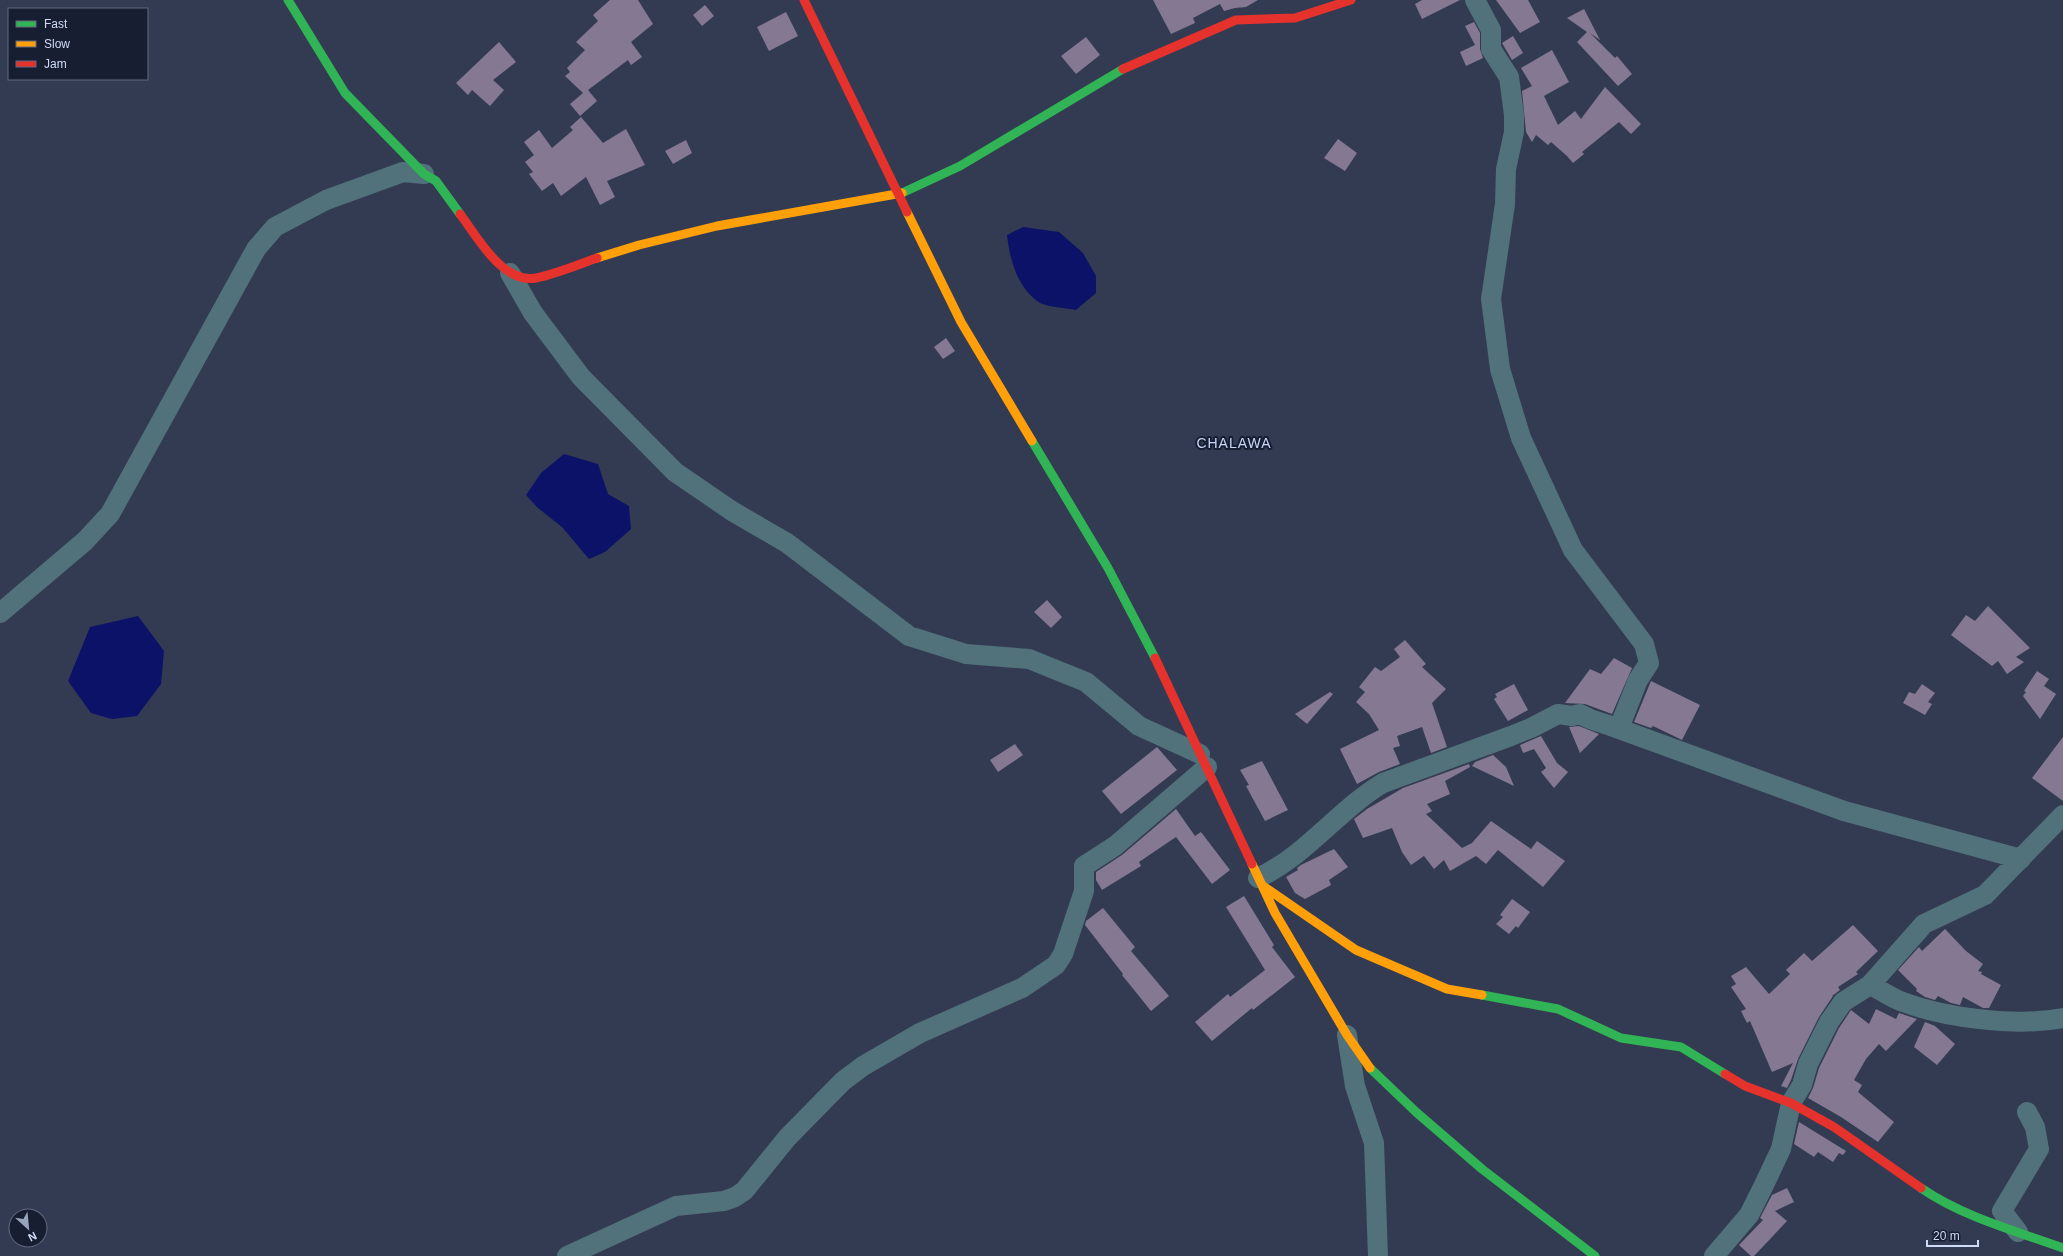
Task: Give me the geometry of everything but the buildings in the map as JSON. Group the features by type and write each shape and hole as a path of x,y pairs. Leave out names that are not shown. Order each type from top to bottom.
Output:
{"street":[{"path":"288,0 345,93 424,174 436,182 498,264 510,273 522,278 535,278 639,245 717,226 900,194 960,166 1117,72 1211,30 1236,20 1295,18 1351,0"},
{"path":"804,0 900,194 961,322 1108,568 1161,670 1275,913 1347,1035 1367,1066 1416,1112 1482,1169 1595,1256"},
{"path":"1475,0 1491,30 1491,49 1509,77 1514,115 1514,132 1506,169 1505,204 1491,300 1500,369 1521,438 1573,550 1644,644 1649,663 1638,680 1619,728"},
{"path":"0,613 86,541 110,514 256,249 275,228 326,200 403,172 424,174"},
{"path":"510,273 533,313 581,377 675,472 732,511 787,543 909,636 966,654 1029,660 1086,682 1139,726 1203,761"},
{"path":"1260,881 1294,856 1369,791 1384,783 1531,728 1558,714 1572,716 1580,714 1590,720 1619,728 1844,811 2021,859"},
{"path":"567,1256 676,1206 724,1201 735,1197 744,1191 787,1138 843,1080 863,1066 920,1033 1022,988 1056,965 1063,954 1084,891 1084,866 1115,846 1203,761"},
{"path":"1714,1256 1749,1215 1781,1149 1791,1103 1802,1085 1812,1057 1830,1022 1843,1002 1870,984 1924,924 1985,895 2063,815"},
{"path":"1260,881 1356,950 1436,985 1447,989 1558,1009 1621,1038 1682,1047 1745,1086 1791,1103 1850,1137 1937,1199 2018,1232 2063,1248"},
{"path":"1870,984 1901,1002 1943,1014 2002,1021 2053,1020 2063,1018"},
{"path":"1347,1035 1355,1086 1374,1144 1378,1256"},
{"path":"2018,1232 2002,1211 2039,1148 2035,1127 2027,1112"}],"shaded area":[{"path":"1023,227 1059,232 1083,253 1096,276 1096,293 1076,310 1040,303 1032,297 1020,281 1010,254 1007,235"},
{"path":"564,454 598,464 608,494 629,506 631,529 605,552 589,559 562,527 538,508 526,495 541,473"},
{"path":"138,616 164,651 161,684 137,716 112,719 91,713 68,681 90,627"}],"traffic: fast":[{"path":"288,0 345,93 424,174 436,181 460,214"},
{"path":"902,193 960,166 1123,69"},
{"path":"1032,441 1108,568 1155,658"},
{"path":"1482,995 1558,1009 1621,1038 1681,1047 1725,1074"},
{"path":"1370,1068 1416,1112 1482,1169 1595,1256"},
{"path":"1921,1188 1937,1198 1972,1215 2063,1248"}],"traffic: slow":[{"path":"597,258 639,245 717,226 902,193"},
{"path":"907,212 961,322 1032,441"},
{"path":"1252,864 1275,913 1347,1035 1370,1068"},
{"path":"1263,886 1356,950 1447,989 1482,995"}],"traffic: jam":[{"path":"804,0 907,212"},
{"path":"1123,69 1236,20 1295,18 1351,0"},
{"path":"460,214 483,246 501,266 512,274 524,278 536,278 559,272 597,258"},
{"path":"1155,658 1252,864"},
{"path":"1725,1074 1745,1086 1791,1103 1834,1127 1921,1188"}],"district":[{"name":"CHALAWA","path":"1234,443"}]}
